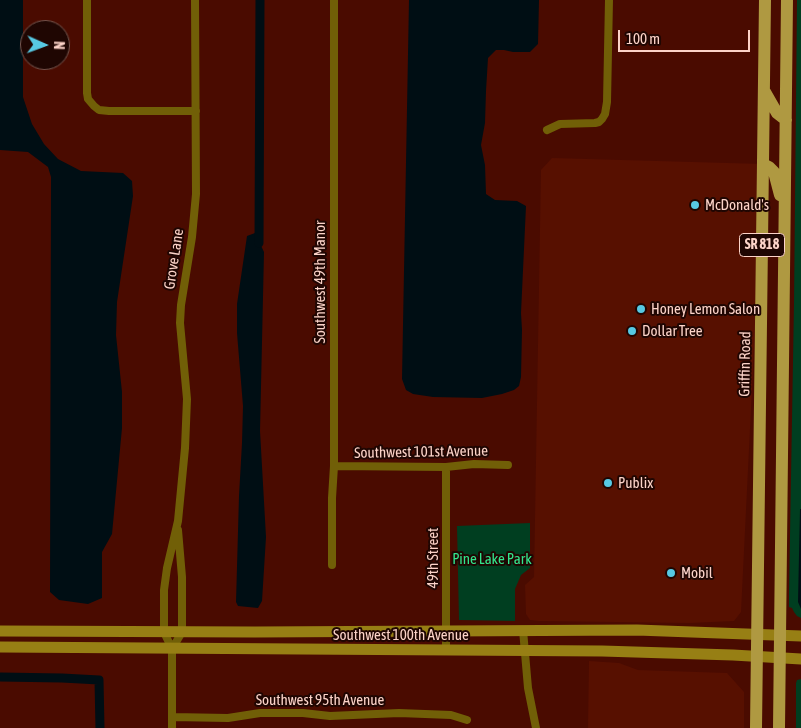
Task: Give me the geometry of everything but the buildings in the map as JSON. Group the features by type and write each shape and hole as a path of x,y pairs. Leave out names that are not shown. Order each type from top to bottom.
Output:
{"main road":[{"name":"Griffin Road","path":"756,728 765,0"},
{"name":"SR 818","path":"779,728 787,0"},
{"path":"764,90 776,114 786,120"},
{"path":"763,164 769,166 774,172 784,210"},
{"name":"Southwest 100th Avenue","path":"0,631 637,630 801,636"},
{"name":"Southwest 100th Avenue","path":"0,647 524,650 801,659"}],"street":[{"path":"87,0 87,93 94,106 99,110 109,111 196,111"},
{"name":"Grove Lane","path":"172,648 164,632 164,590 182,492 187,422 187,399 180,323 195,208 195,0"},
{"name":"Southwest 49th Manor","path":"332,565 334,466 334,0"},
{"path":"547,130 560,124 590,124 599,122 606,114 609,0"},
{"name":"Southwest 101st Avenue","path":"334,466 446,467 474,464 508,465"},
{"name":"49th Street","path":"446,467 446,650"},
{"name":"Grove Lane","path":"178,521 182,577 182,632"},
{"path":"523,630 528,688 536,728"},
{"path":"172,728 172,648 182,632"},
{"name":"Southwest 95th Avenue","path":"172,717 228,718 253,713 303,713 330,716 452,715 467,720"}],"shaded area":[{"path":"0,0 23,0 23,20 20,20 20,70 23,70 23,97 32,124 44,144 58,159 81,171 123,173 132,181 133,196 117,302 116,335 122,392 122,428 112,534 102,552 102,598 88,604 59,600 50,592 51,177 48,167 28,152 0,150"},
{"path":"409,0 539,0 538,44 530,52 496,50 488,58 485,123 481,145 485,165 486,194 495,200 517,201 526,206 521,313 521,377 519,386 502,394 482,398 433,397 413,394 406,390 402,379"},
{"path":"552,158 763,164 741,612 734,621 690,623 539,621 530,620 526,614 525,585 534,577 541,170"},
{"path":"255,233 264,252 260,431 266,537 262,601 258,608 238,606 236,602 243,406 237,333 237,304 247,236"},
{"path":"801,509 801,609 798,602"},
{"path":"589,661 619,663 638,670 727,673 744,692 744,728 588,728"}],"green space":[{"path":"797,0 801,0 801,618 789,607"},
{"name":"Pine Lake Park","path":"530,523 530,568 521,575 515,589 515,621 459,620 457,526"},
{"path":"801,679 801,728 796,728 796,683 797,680"}],"waterway":[{"path":"259,243 260,0"},
{"path":"0,677 99,680 100,728"}],"place":[{"name":"McDonald's","path":"695,205"},
{"name":"Honey Lemon Salon","path":"641,309"},
{"name":"Dollar Tree","path":"632,331"},
{"name":"Publix","path":"608,483"},
{"name":"Mobil","path":"671,573"}]}
